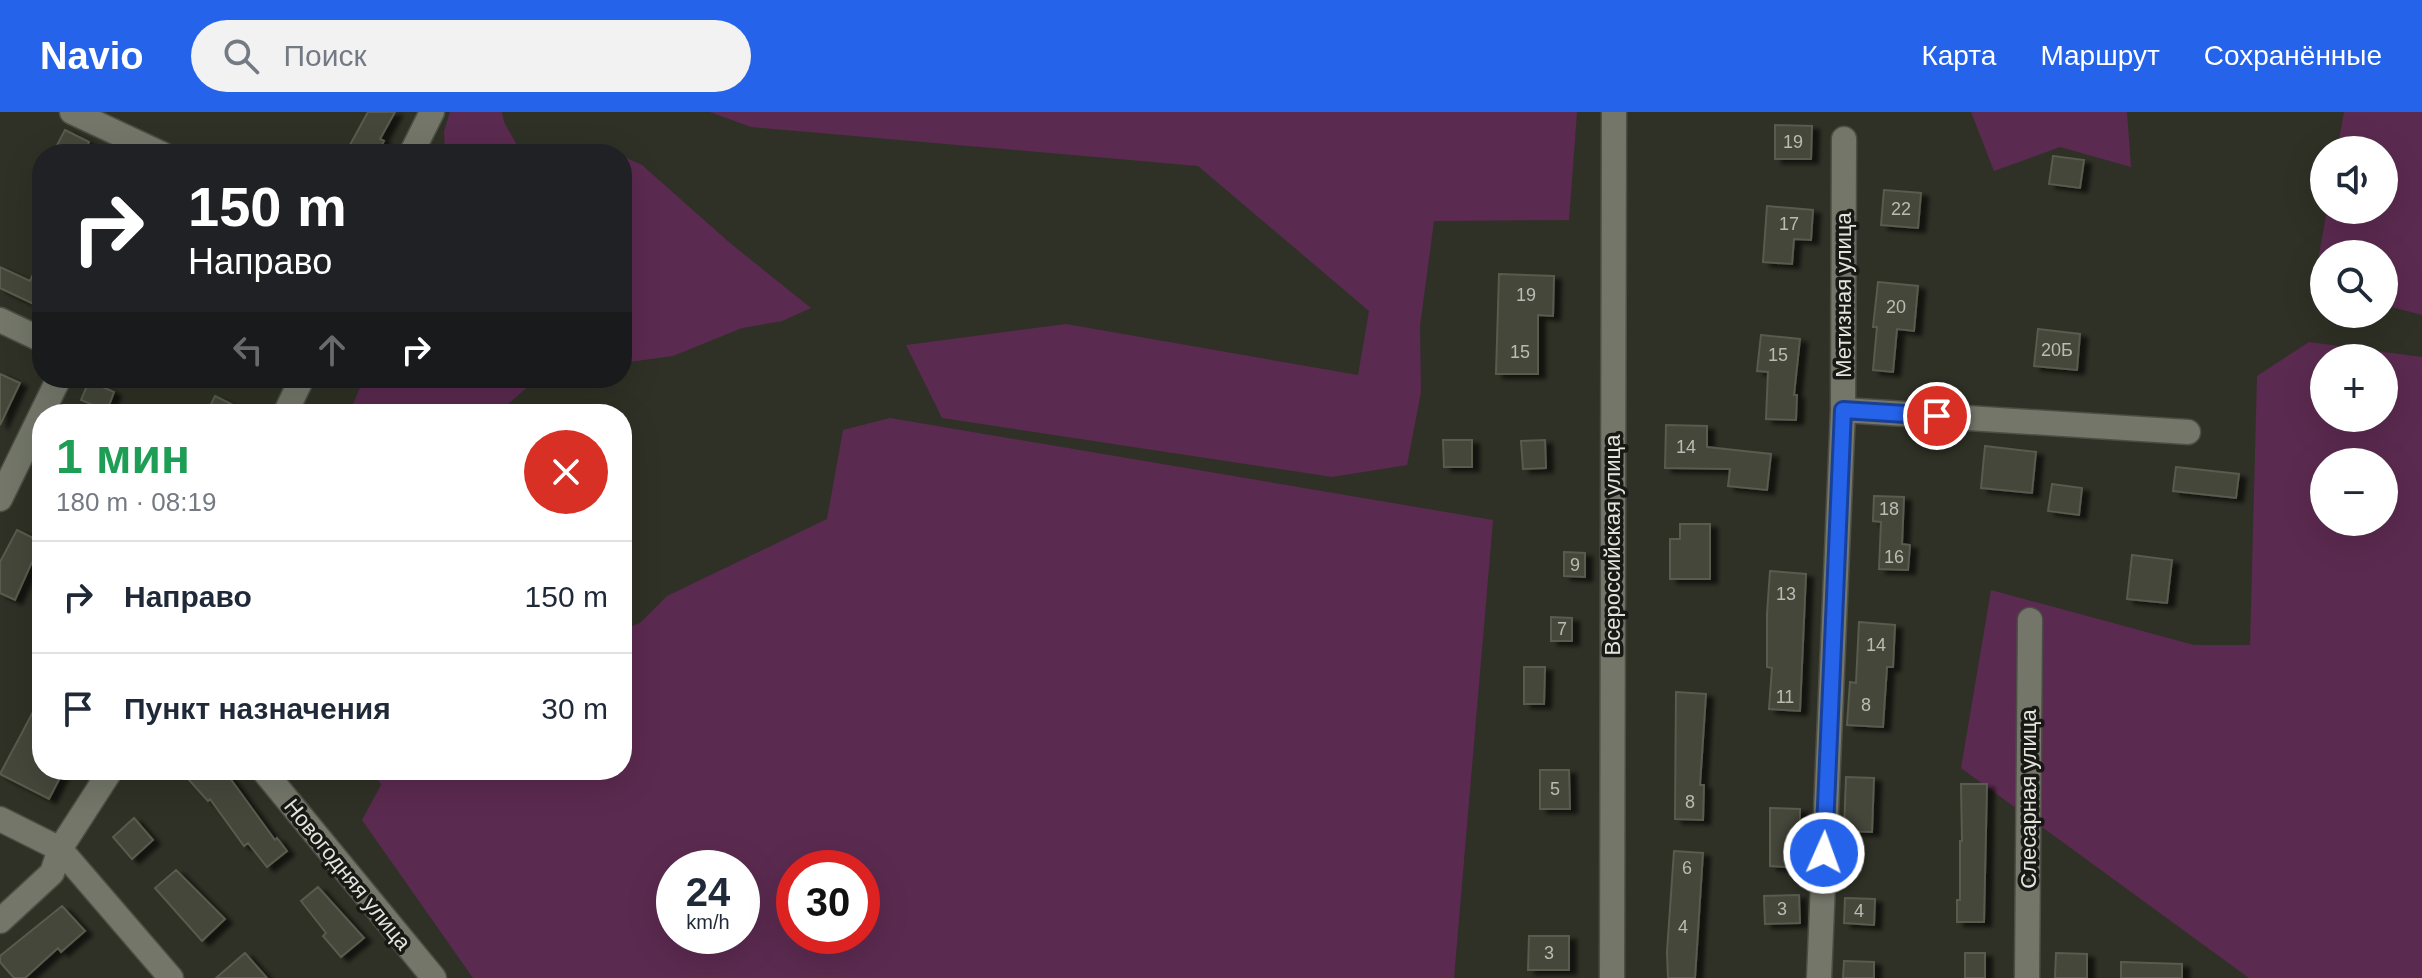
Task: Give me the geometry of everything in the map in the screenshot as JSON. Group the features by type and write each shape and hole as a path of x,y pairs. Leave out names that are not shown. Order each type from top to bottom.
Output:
{"street":[{"path":"72,112 140,144"},
{"path":"416,144 432,112"},
{"name":"Всероссийская улица","path":"1612,978 1614,112"},
{"name":"Метизная улица","path":"1819,978 1843,410 1844,139"},
{"path":"0,320 32,335"},
{"path":"1843,410 2188,432"},
{"path":"0,499 32,433"},
{"name":"Слесарная улица","path":"2027,978 2030,620"},
{"path":"0,921 52,873 60,849 105,780"},
{"name":"Новогодняя улица","path":"271,780 434,978"},
{"path":"0,819 60,849 171,978"}],"shaded area":[{"path":"450,112 502,112 516,144 445,144 444,131"},
{"path":"710,112 1577,112 1569,220 1434,221 1420,326 1421,392 1407,465 1332,477 942,418 906,345 1066,324 1358,375 1369,311 1198,166 751,127"},
{"path":"1971,112 2127,112 2131,167 2060,147 1994,171"},
{"path":"2344,112 2422,112 2422,315 2398,309 2398,240 2322,240 2324,224 2398,224 2398,136 2340,136"},
{"path":"632,160 642,165 730,243 811,308 782,321 742,328 673,356 632,362"},
{"path":"2309,342 2324,344 2310,344 2310,432 2398,432 2398,354 2422,357 2422,978 2249,978 1961,768 1991,590 2194,645 2250,645 2257,376"},
{"path":"360,388 526,388 508,404 353,404"},
{"path":"890,418 1493,520 1454,978 473,978 362,820 381,785 379,780 632,780 632,626 640,623 667,596 827,519 843,430"}],"building":[{"path":"368,112 395,112 380,139 384,141 382,144 350,144"},
{"path":"1775,125 1812,126 1811,159 1775,159"},
{"path":"65,130 89,142 88,144 58,144"},
{"path":"2053,156 2084,160 2080,188 2049,184"},
{"path":"1884,190 1921,193 1918,228 1881,225"},
{"path":"1767,206 1813,210 1811,240 1794,239 1792,264 1763,262"},
{"path":"0,267 30,281 32,277 32,303 0,288"},
{"path":"1499,274 1554,276 1553,316 1538,315 1538,374 1496,374"},
{"path":"1878,282 1918,286 1914,331 1897,329 1893,372 1873,370 1877,327 1873,327"},
{"path":"2038,329 2080,334 2077,370 2034,366"},
{"path":"1761,335 1800,339 1794,395 1797,395 1796,420 1766,419 1768,372 1757,371"},
{"path":"0,374 20,383 0,425"},
{"path":"86,388 105,388 114,392 110,404 90,404 81,400"},
{"path":"215,396 231,404 211,404"},
{"path":"1666,425 1707,426 1707,447 1771,454 1767,490 1728,486 1730,469 1665,468"},
{"path":"1443,440 1472,440 1472,467 1444,467"},
{"path":"1545,440 1546,468 1523,469 1521,441"},
{"path":"1985,446 2036,452 2032,493 1981,488"},
{"path":"2176,467 2239,474 2236,498 2173,491"},
{"path":"2052,484 2082,488 2079,515 2048,511"},
{"path":"1874,496 1904,497 1902,544 1910,545 1908,570 1879,569 1881,522 1873,521"},
{"path":"1680,524 1710,524 1710,579 1670,579 1670,539 1680,539"},
{"path":"17,530 32,538 32,562 15,600 0,593 0,562"},
{"path":"1564,552 1585,553 1585,577 1564,576"},
{"path":"2132,555 2172,560 2167,603 2127,599"},
{"path":"1770,571 1806,574 1800,711 1769,709 1772,668 1767,667"},
{"path":"1551,617 1572,618 1572,641 1551,641"},
{"path":"1859,622 1895,625 1893,667 1887,667 1883,727 1847,725 1850,682 1856,683"},
{"path":"1524,667 1545,667 1544,704 1524,704"},
{"path":"1676,692 1706,694 1700,785 1704,785 1703,820 1675,819"},
{"path":"32,714 32,780 59,780 49,799 0,774"},
{"path":"1540,770 1569,770 1570,809 1540,809"},
{"path":"1846,777 1874,778 1872,832 1844,831"},
{"path":"189,780 231,780 275,840 277,838 287,851 267,867 248,843 244,846 210,799 208,801"},
{"path":"1961,784 1987,784 1984,922 1957,922 1962,841"},
{"path":"1770,808 1800,809 1799,868 1770,866"},
{"path":"134,818 153,840 132,859 113,837"},
{"path":"1674,851 1703,853 1695,978 1668,978"},
{"path":"176,870 225,919 202,941 155,888"},
{"path":"318,887 364,938 341,957 323,936 326,933 301,901"},
{"path":"1799,895 1800,923 1765,924 1764,896"},
{"path":"1845,898 1875,899 1874,925 1844,923"},
{"path":"62,906 85,931 61,952 58,948 25,978 14,978 0,962 0,956"},
{"path":"1529,936 1569,936 1569,970 1528,970"},
{"path":"245,953 267,978 216,978"},
{"path":"1965,953 1985,953 1985,978 1965,978"},
{"path":"2056,953 2087,954 2087,978 2055,978"},
{"path":"1844,961 1874,962 1874,978 1843,978"},
{"path":"2121,962 2182,964 2182,978 2121,978"}],"route":[{"path":"1824,853 1843,410 1937,416"}]}
